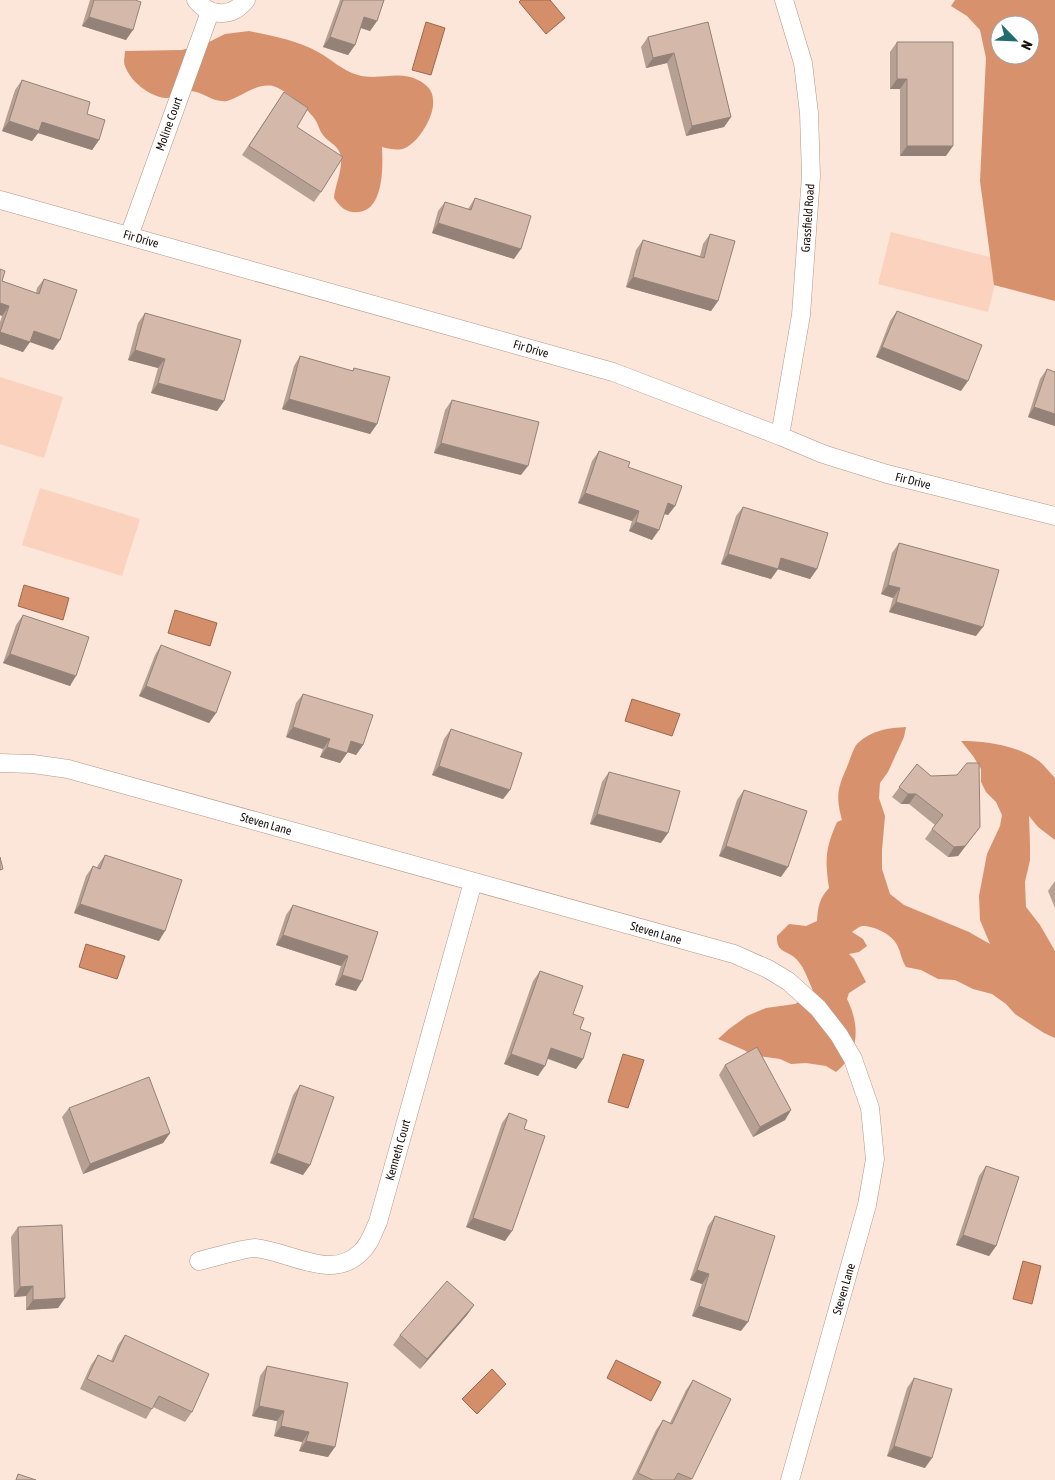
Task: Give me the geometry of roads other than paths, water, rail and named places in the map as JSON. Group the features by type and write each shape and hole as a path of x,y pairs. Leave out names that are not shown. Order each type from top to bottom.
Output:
{"street":[{"path":"196,0 210,12 219,14 229,13 238,9 246,0"},
{"name":"Grassfield Road","path":"780,436 801,315 811,176 809,113 803,63 784,0"},
{"name":"Moline Court","path":"129,236 210,12"},
{"name":"Fir Drive","path":"0,200 613,372 822,454 887,474 1055,516"},
{"name":"Steven Lane","path":"0,763 33,764 68,769 734,954 768,969 788,981 818,1008 839,1035 853,1060 870,1108 875,1159 868,1205 790,1480"},
{"name":"Kenneth Court","path":"199,1261 254,1248 326,1266 345,1263 361,1253 368,1244 378,1222 473,882"}]}
